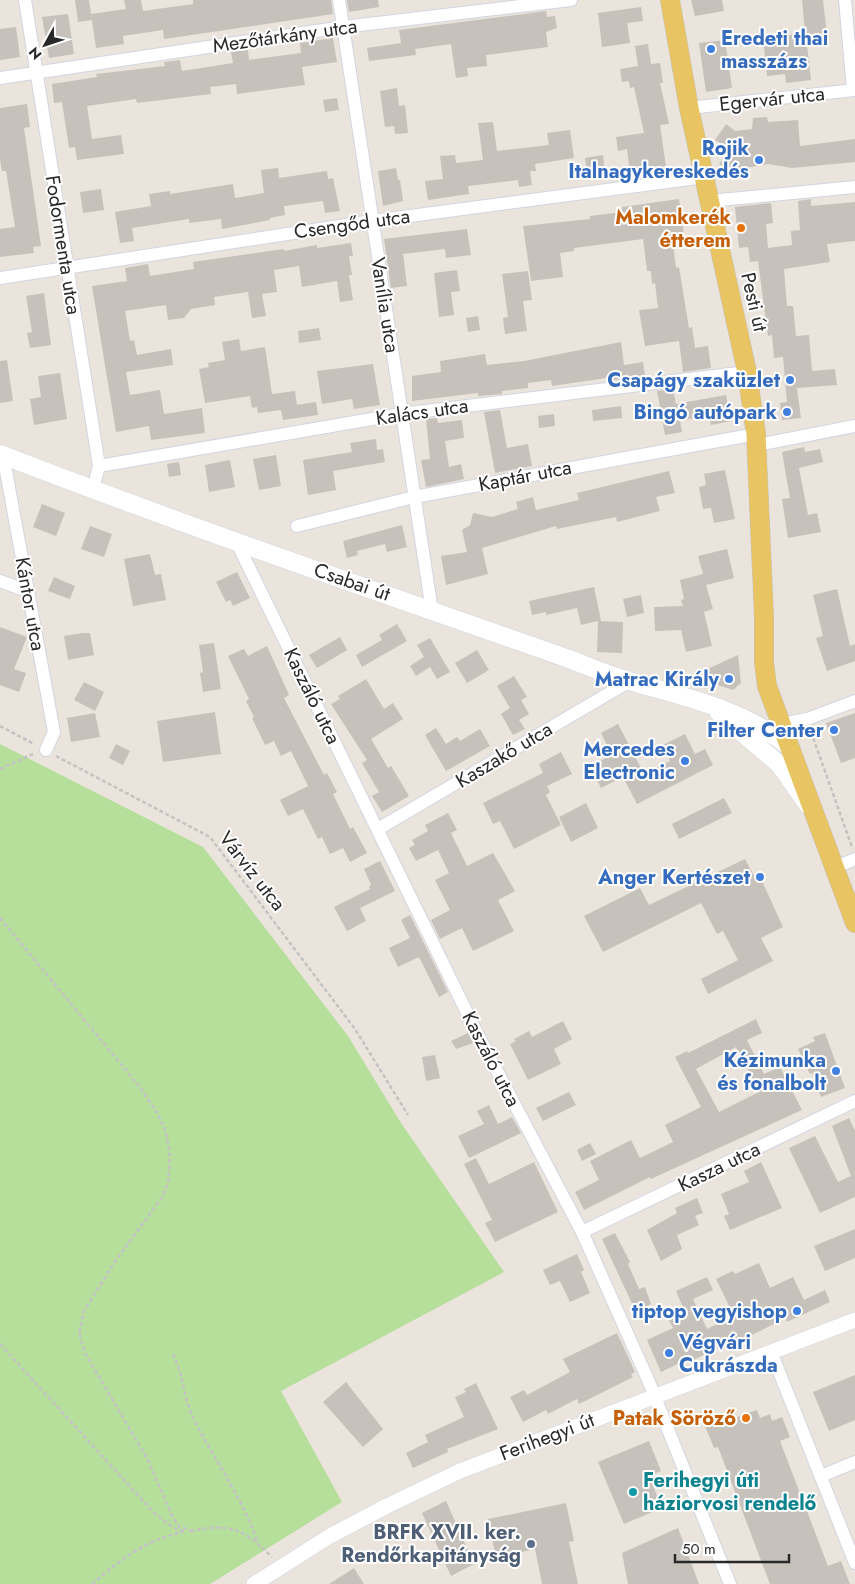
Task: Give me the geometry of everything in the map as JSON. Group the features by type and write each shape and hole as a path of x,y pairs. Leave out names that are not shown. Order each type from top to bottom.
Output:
{"main road":[{"name":"Pesti út","path":"670,0 690,108 747,372 756,439 764,618 764,662 772,704 855,923"},
{"name":"Csabai út","path":"2,454 236,542 630,681 707,703 751,720 768,729 788,746"},
{"name":"Pesti út","path":"764,618 788,723 788,746"},
{"name":"Csabai út","path":"707,703 773,758 812,812"},
{"path":"751,720 772,704"}],"street":[{"name":"Fodormenta utca","path":"25,0 98,466 93,489"},
{"name":"Vanília utca","path":"339,0 432,611"},
{"name":"Mezőtárkány utca","path":"0,78 343,27 571,0"},
{"path":"845,0 854,90"},
{"name":"Egervár utca","path":"690,108 854,90"},
{"name":"Csengőd utca","path":"0,278 66,266 372,221 705,177"},
{"path":"710,201 855,187"},
{"name":"Kalács utca","path":"98,466 401,414 747,372"},
{"name":"Kaptár utca","path":"296,526 414,497 756,439 855,426"},
{"name":"Kántor utca","path":"2,454 54,732 45,750"},
{"name":"Kaszáló utca","path":"236,542 477,1033 582,1232 655,1396 730,1584"},
{"path":"0,580 27,591"},
{"name":"Kaszakő utca","path":"378,829 630,681"},
{"path":"788,723 807,719 855,701"},
{"path":"834,868 855,858"},
{"name":"Kasza utca","path":"582,1232 855,1101"},
{"name":"Ferihegyi út","path":"254,1584 330,1536 387,1506 460,1472 655,1396 772,1354 855,1320"},
{"path":"772,1354 855,1563"},
{"path":"821,1476 855,1462"}],"path":[{"path":"807,719 855,858"},
{"name":"Várvíz utca","path":"0,726 210,837 355,1029 408,1116"},
{"path":"0,769 45,750"},
{"path":"0,918 139,1086 158,1114 166,1132 170,1151 170,1170 163,1196 116,1260 84,1311 79,1333 85,1353 148,1460 173,1518 179,1526 191,1531"},
{"path":"0,1344 155,1514 169,1525 184,1532"},
{"path":"173,1354 180,1371 184,1396 193,1416 242,1503 258,1542"},
{"path":"92,1584 126,1555 162,1537 184,1532 232,1527 258,1542 282,1566"}],"green space":[{"path":"0,744 203,847 348,1036 401,1123 504,1272 281,1391 342,1502 210,1584 0,1584"}],"building":[{"path":"75,0 89,0 92,20 78,22"},
{"path":"124,0 141,0 143,11 193,4 193,0 331,0 333,14 164,39 163,30 123,36 124,44 96,48 91,14 126,9"},
{"path":"347,0 378,0 379,7 349,12"},
{"path":"691,0 722,0 724,11 695,16"},
{"path":"802,0 823,0 828,43 807,45 811,80 786,83 785,74 767,76 763,38 805,33"},
{"path":"641,7 643,21 627,23 630,43 602,47 598,13"},
{"path":"546,11 547,17 555,16 557,28 546,32 548,47 486,55 487,66 467,68 468,76 456,78 451,44 415,49 416,55 369,61 367,48 401,43 399,30"},
{"path":"68,14 74,54 49,58 42,17"},
{"path":"16,27 20,57 0,60 0,29"},
{"path":"333,38 337,62 302,67 305,85 237,94 236,84 210,87 211,94 137,103 136,99 87,106 92,139 121,135 124,154 77,160 75,147 69,148 62,102 54,103 52,84 97,77 96,74 165,66 164,62 180,60 182,71 233,63 231,52 248,49 249,60 301,53 300,43"},
{"path":"725,40 732,88 706,92 699,43"},
{"path":"648,44 651,64 660,63 663,83 660,83 669,124 660,125 666,167 630,172 627,149 618,151 616,137 644,133 634,87 630,88 629,81 622,82 620,69 638,66 635,46"},
{"path":"397,88 399,106 405,105 408,133 395,134 394,126 385,127 380,91"},
{"path":"337,98 339,110 325,112 323,100"},
{"path":"27,104 30,127 24,128 41,246 33,247 34,253 0,257 0,229 15,227 6,171 2,171 0,159 0,108"},
{"path":"767,117 768,122 798,120 800,146 855,139 855,162 792,168 768,164 739,169 734,176 719,164 725,156 723,145 715,140 726,124 735,131 752,129 753,118"},
{"path":"493,122 497,151 549,145 547,133 570,130 574,158 535,164 536,171 530,171 532,185 519,187 518,180 468,186 469,194 428,200 425,181 443,179 440,156 455,155 456,163 483,160 478,123"},
{"path":"603,155 605,176 588,178 585,158"},
{"path":"278,168 279,178 327,171 328,179 333,178 340,211 325,213 323,201 284,206 285,215 270,218 270,220 222,229 221,219 189,223 189,219 132,228 134,241 120,243 115,212 151,206 149,194 170,191 170,194 233,184 235,198 264,193 261,170"},
{"path":"396,168 403,201 383,206 378,171"},
{"path":"101,189 104,210 83,213 80,192"},
{"path":"679,199 685,242 673,244 676,268 679,267 689,328 692,327 695,348 708,346 711,368 683,372 679,341 645,346 639,310 658,308 655,283 652,284 651,271 647,271 643,239 574,248 574,251 560,253 563,277 531,281 523,226 590,219 590,216 622,212 622,207"},
{"path":"811,199 811,206 855,202 855,241 827,244 830,262 784,269 787,306 793,306 796,336 809,335 812,371 835,369 837,385 797,388 801,418 782,420 780,403 787,402 783,357 774,358 772,335 768,336 758,261 750,262 748,247 739,248 735,207 771,203 773,223 766,224 768,248 792,245 791,231 800,230 798,201"},
{"path":"467,229 471,255 446,258 445,249 403,254 407,286 391,288 384,239"},
{"path":"351,243 353,256 349,256 352,275 349,275 353,300 340,302 337,281 302,287 299,266 274,270 277,292 262,294 266,316 252,318 248,292 214,297 215,305 191,309 184,318 168,320 166,305 125,311 130,341 134,340 137,355 171,349 173,365 126,372 130,395 160,390 164,414 202,408 205,433 151,440 149,426 116,432 92,286 127,281 125,268 148,264 150,276 194,269 193,262 317,245 317,248"},
{"path":"457,270 460,291 451,292 454,315 439,317 434,273"},
{"path":"528,271 532,300 523,301 527,331 505,334 503,318 508,317 502,274"},
{"path":"44,293 51,345 30,348 27,333 32,332 26,296"},
{"path":"478,316 480,330 468,332 466,318"},
{"path":"319,328 321,340 299,343 298,331"},
{"path":"239,339 241,351 265,347 272,394 295,391 297,405 316,402 318,415 283,420 281,410 258,413 257,407 252,408 250,396 205,403 199,369 209,367 208,363 225,360 222,342"},
{"path":"621,342 624,365 643,362 645,376 614,380 613,377 552,386 551,380 528,383 528,388 502,391 502,394 478,396 478,393 412,401 412,376 441,372 440,361 485,354 487,365 524,361"},
{"path":"7,360 13,401 0,403 0,361"},
{"path":"373,364 380,405 354,409 352,399 322,404 317,371"},
{"path":"60,373 67,419 34,425 30,399 41,397 38,376"},
{"path":"673,389 676,404 726,395 731,421 711,425 709,415 680,421 682,432 665,435 657,391"},
{"path":"621,406 622,418 593,421 592,410"},
{"path":"500,410 507,448 528,444 532,466 495,473 484,412"},
{"path":"554,414 555,426 539,428 538,416"},
{"path":"437,418 438,423 462,420 464,438 445,441 449,467 461,464 464,479 426,487 421,460 430,459 426,419"},
{"path":"376,439 377,450 383,449 385,462 333,471 336,490 308,495 303,460 352,452 350,443"},
{"path":"804,447 805,452 820,449 823,462 799,468 808,515 817,513 821,532 788,538 782,499 790,498 782,452"},
{"path":"276,455 281,486 259,490 253,459"},
{"path":"230,460 235,487 209,492 205,465"},
{"path":"179,462 181,475 169,477 167,464"},
{"path":"725,470 735,519 714,523 711,508 703,509 699,487 706,485 704,474"},
{"path":"669,471 675,493 656,497 660,511 617,522 616,517 557,529 556,526 482,548 488,574 446,585 441,556 467,552 462,530 470,525 473,513 492,517 518,509 516,502 533,497 536,510 579,500 577,493"},
{"path":"42,504 65,513 56,536 33,527"},
{"path":"402,525 407,547 387,552 385,544 357,551 358,555 347,558 343,541"},
{"path":"90,526 112,534 104,557 81,549"},
{"path":"727,549 734,578 706,585 713,609 704,612 712,646 686,652 681,630 655,631 654,607 683,606 681,600 684,599 680,580 703,574 698,556"},
{"path":"150,554 155,575 161,574 166,600 133,606 124,559"},
{"path":"237,572 250,598 233,606 230,600 226,602 216,582"},
{"path":"54,577 75,586 70,599 48,591"},
{"path":"594,587 601,621 581,625 577,608 546,615 546,612 532,615 529,601"},
{"path":"837,589 850,646 855,644 855,661 827,671 816,638 823,636 813,595"},
{"path":"641,595 644,613 627,617 623,599"},
{"path":"598,621 623,622 622,653 597,652"},
{"path":"397,624 407,641 362,667 356,655 382,640 379,635"},
{"path":"0,627 27,637 14,669 26,673 19,692 0,685"},
{"path":"90,633 94,655 68,660 64,636"},
{"path":"340,637 347,650 317,668 309,655"},
{"path":"430,638 450,672 437,679 430,667 416,676 410,666 424,657 417,645"},
{"path":"214,643 221,689 203,692 200,673 203,672 199,645"},
{"path":"267,646 289,695 284,698 324,775 327,773 337,792 333,794 350,829 353,827 367,853 350,862 343,848 330,854 322,837 318,839 303,809 288,816 280,800 308,786 291,751 281,756 274,741 265,745 246,701 249,699 228,656 244,649 248,656"},
{"path":"477,650 489,670 467,683 455,663"},
{"path":"738,655 741,683 733,690 706,681 701,672"},
{"path":"514,676 527,697 521,700 529,714 519,720 525,729 513,735 501,714 510,708 497,686"},
{"path":"366,679 384,709 393,703 403,719 371,739 388,768 391,766 409,796 382,812 372,796 379,792 362,763 367,760 331,704 340,699 338,696"},
{"path":"84,682 104,692 95,711 74,700"},
{"path":"215,712 221,754 163,762 157,721"},
{"path":"95,713 100,737 71,742 67,718"},
{"path":"855,713 855,758 841,763 826,723"},
{"path":"618,724 644,774 670,761 663,745 685,734 695,754 705,749 713,765 637,804 623,777 601,788 590,766 612,755 601,733"},
{"path":"436,728 446,744 457,737 460,741 480,729 490,746 446,771 425,735"},
{"path":"116,744 130,751 123,765 109,758"},
{"path":"561,752 572,774 547,786 550,792 546,795 561,825 514,849 500,821 493,824 483,803 543,773 539,764"},
{"path":"724,798 732,813 679,839 672,824"},
{"path":"586,803 598,828 571,842 559,817"},
{"path":"448,813 457,830 451,833 467,866 493,853 515,891 498,900 514,931 473,951 462,928 440,939 431,920 450,910 435,880 449,873 438,850 416,861 409,848 415,845 412,840 428,831 425,825"},
{"path":"745,859 758,883 762,881 783,927 761,938 773,961 708,994 701,979 738,960 723,931 717,934 701,903 603,952 584,916 640,888 649,905"},
{"path":"380,861 395,891 360,908 366,921 347,931 334,907 370,889 369,886 371,885 364,869"},
{"path":"410,915 448,992 439,997 419,957 398,967 389,948 410,938 401,920"},
{"path":"756,1019 762,1033 747,1040 764,1074 780,1067 802,1110 651,1179 650,1177 584,1210 575,1192 599,1180 590,1161 631,1140 640,1158 673,1142 665,1125 701,1107 675,1057 687,1051 688,1053","holes":["736,1047 759,1092 719,1112 696,1069"]},
{"path":"563,1021 572,1039 554,1049 561,1064 528,1080 510,1044 516,1041 514,1039 529,1031 532,1037"},
{"path":"468,1033 473,1043 456,1049 451,1041"},
{"path":"825,1033 845,1088 821,1097 812,1073 810,1074 798,1049 815,1041 813,1037"},
{"path":"435,1055 440,1078 426,1081 422,1057"},
{"path":"569,1092 576,1105 543,1121 536,1108"},
{"path":"489,1105 498,1124 512,1117 521,1133 469,1158 458,1136 484,1124 477,1111"},
{"path":"849,1118 855,1131 855,1197 820,1213 789,1148 815,1136 838,1182 851,1176 832,1126"},
{"path":"590,1143 596,1154 582,1161 577,1150"},
{"path":"476,1158 489,1184 534,1162 558,1212 495,1242 485,1223 492,1220 464,1164"},
{"path":"761,1162 782,1208 730,1230 724,1216 729,1214 721,1194 749,1182 744,1171"},
{"path":"697,1198 703,1213 695,1216 699,1225 677,1235 682,1249 661,1261 647,1230 677,1213 675,1208"},
{"path":"855,1229 855,1258 825,1271 814,1246"},
{"path":"615,1233 630,1262 628,1264 639,1289 645,1287 651,1304 636,1312 602,1239"},
{"path":"577,1254 584,1270 581,1272 590,1293 570,1302 560,1281 550,1285 543,1270"},
{"path":"759,1263 770,1288 793,1277 804,1300 825,1290 830,1302 787,1322 786,1318 736,1343 735,1340 689,1362 688,1359 661,1372 647,1340 673,1328 668,1318 684,1310 676,1291 707,1277 713,1290 693,1299 707,1329 734,1316 716,1279 733,1271 735,1274"},
{"path":"617,1333 635,1372 631,1374 633,1377 579,1404 577,1399 548,1414 546,1410 523,1422 510,1397 524,1390 527,1395 570,1372 563,1359"},
{"path":"855,1375 855,1420 829,1431 813,1392"},
{"path":"346,1382 383,1429 363,1447 323,1402"},
{"path":"476,1383 498,1429 447,1449 448,1452 413,1468 406,1453 428,1442 425,1435 464,1417 455,1397 466,1392 464,1389"},
{"path":"757,1410 760,1418 770,1414 772,1421 782,1417 790,1437 780,1441 828,1566 841,1561 850,1584 770,1584 718,1447 714,1448 703,1421 731,1411 734,1418"},
{"name":"Ferihegyi úti háziorvosi rendelő","path":"649,1441 661,1471 649,1476 662,1508 624,1524 598,1462"},
{"path":"446,1501 474,1564 451,1576 422,1513"},
{"name":"BRFK XVII. ker. Rendőrkapitányság","path":"566,1503 574,1541 569,1542 578,1584 542,1584 535,1549 496,1558 488,1519"},
{"path":"678,1528 699,1584 628,1584 622,1553"},
{"path":"354,1568 364,1584 329,1584"}],"place":[{"name":"Eredeti thai masszázs","path":"711,49"},
{"name":"Rojik Italnagykereskedés","path":"759,160"},
{"name":"Malomkerék étterem","path":"741,228"},
{"name":"Csapágy szaküzlet","path":"790,380"},
{"name":"Bingó autópark","path":"787,412"},
{"name":"Matrac Király","path":"729,679"},
{"name":"Filter Center","path":"834,730"},
{"name":"Mercedes Electronic","path":"685,761"},
{"name":"Anger Kertészet","path":"760,877"},
{"name":"Kézimunka és fonalbolt","path":"836,1071"},
{"name":"tiptop vegyishop","path":"797,1311"},
{"name":"Végvári Cukrászda","path":"669,1353"},
{"name":"Patak Söröző","path":"746,1418"},
{"name":"Ferihegyi úti háziorvosi rendelő","path":"633,1492"},
{"name":"BRFK XVII. ker. Rendőrkapitányság","path":"531,1544"}]}
